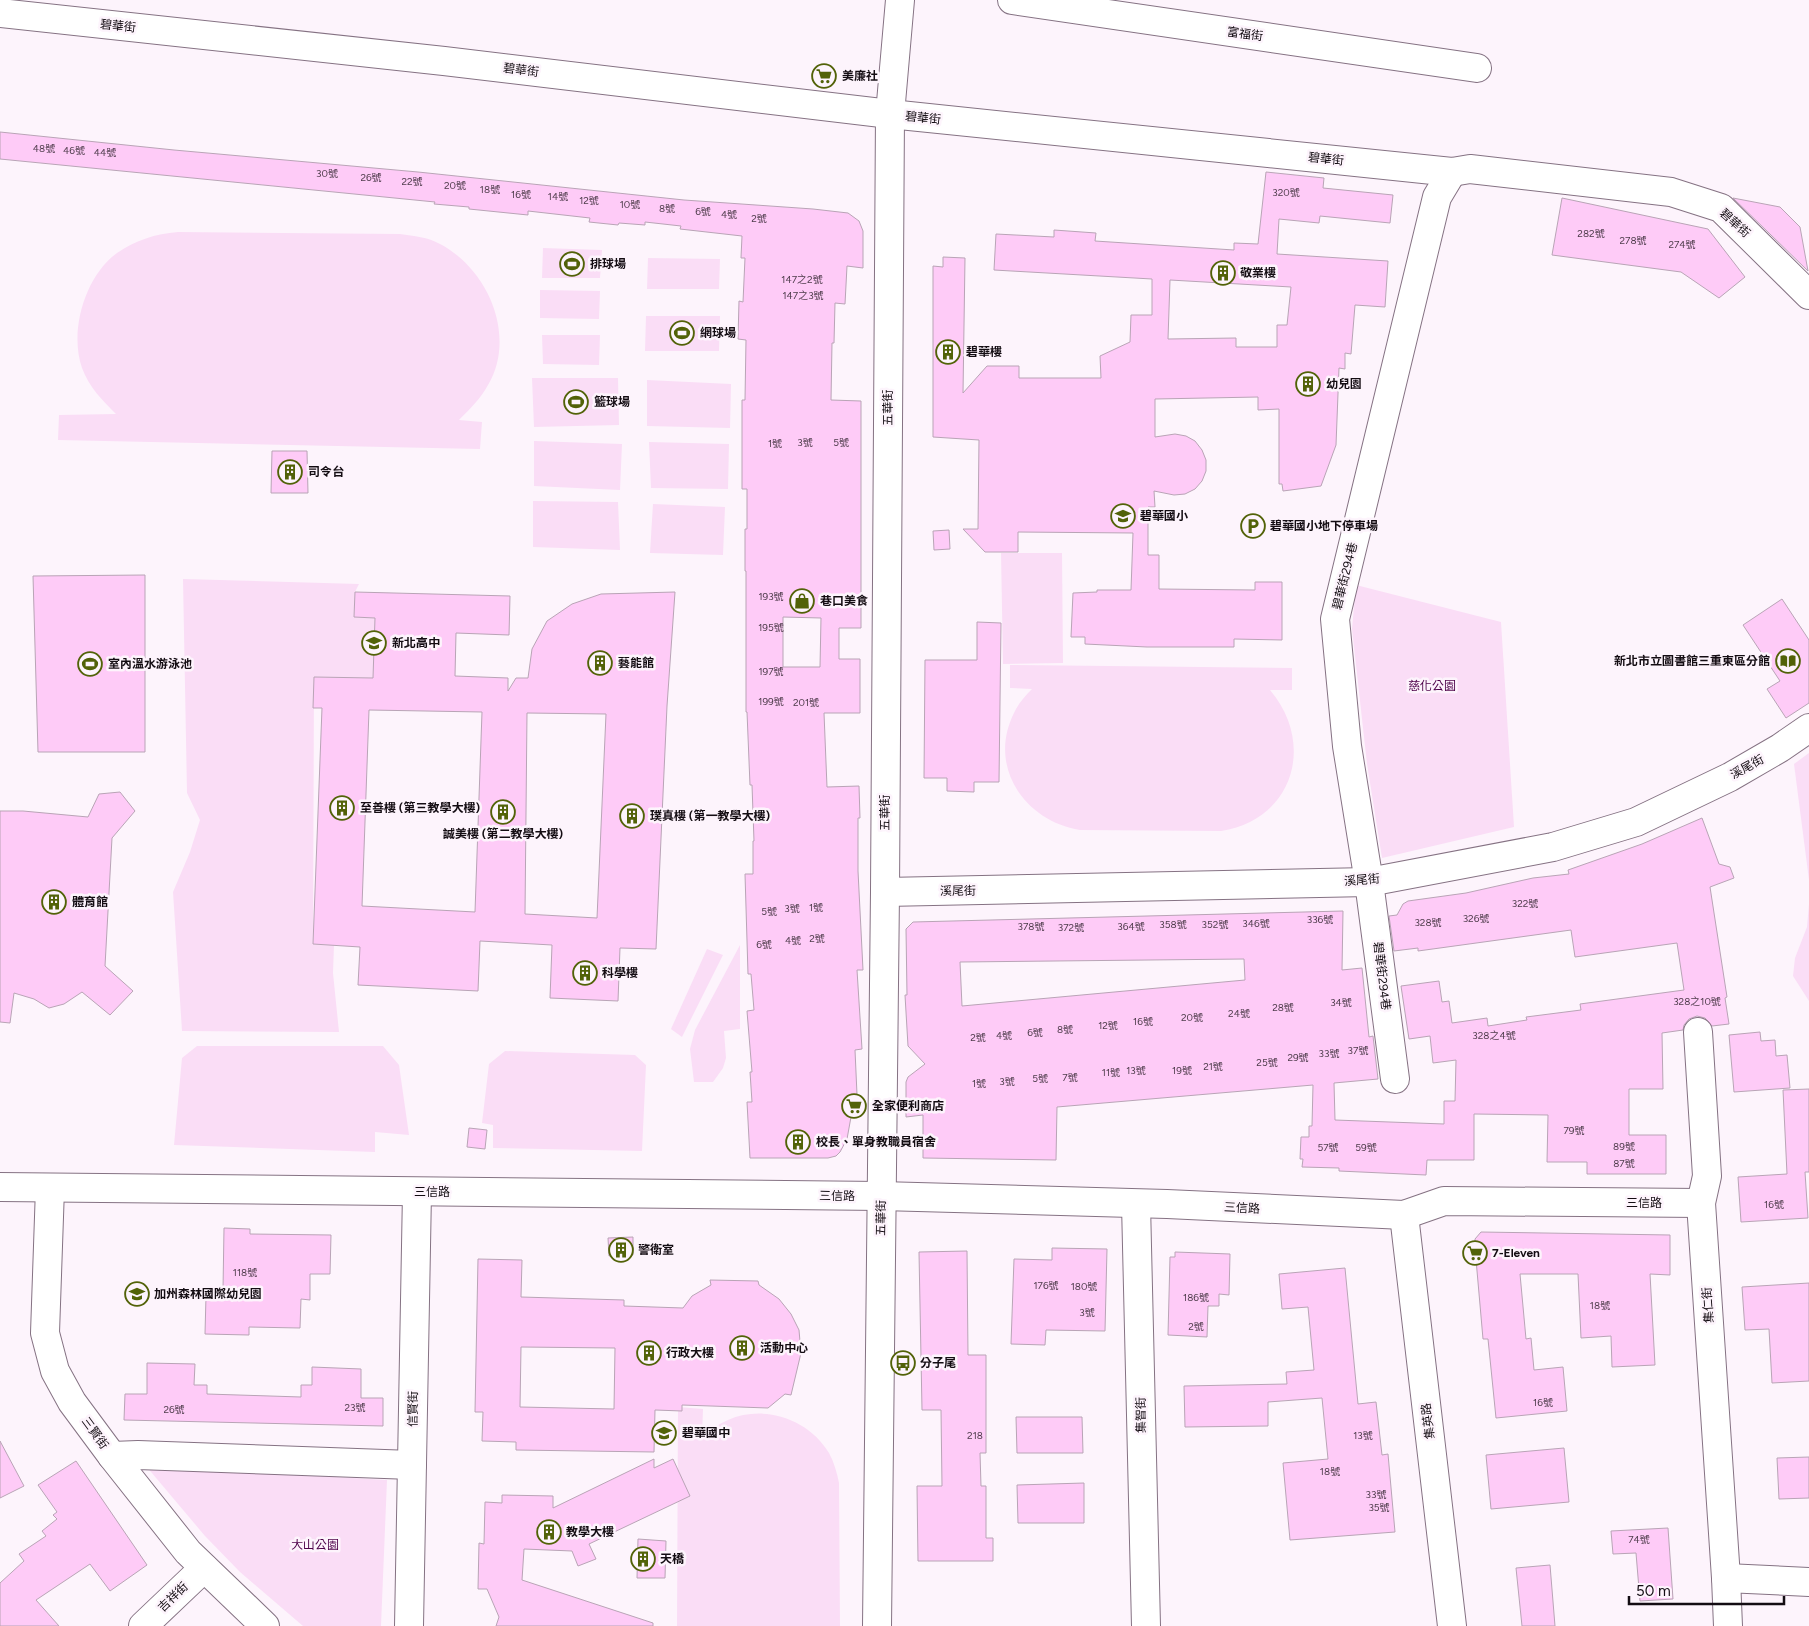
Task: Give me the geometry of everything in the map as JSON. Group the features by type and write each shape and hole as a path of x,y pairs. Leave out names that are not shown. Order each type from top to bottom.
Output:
{"street":[{"name":"五華街","path":"877,1626 885,892 890,114 900,0"},
{"name":"富福街","path":"1012,0 1478,68"},
{"name":"碧華街","path":"0,12 454,62 890,114 1452,172 1470,168 1671,192 1721,208 1809,295"},
{"name":"碧華街294巷","path":"1395,1080 1369,882 1347,746 1335,619 1437,197 1452,172"},
{"name":"溪尾街","path":"885,892 1369,882 1553,847 1636,822 1730,777 1780,748 1809,728"},
{"name":"集仁街","path":"1698,1032 1707,1176 1701,1203 1726,1578"},
{"name":"三信路","path":"0,1187 881,1196 1404,1215 1444,1201 1701,1203"},
{"name":"三賢街","path":"50,1188 45,1333 55,1371 72,1402 188,1552 265,1626"},
{"name":"信賢街","path":"409,1626 417,1192"},
{"name":"集智街","path":"1136,1204 1146,1626"},
{"name":"集英路","path":"1404,1215 1452,1626"},
{"path":"112,1456 138,1455 412,1465"},
{"name":"吉祥街","path":"143,1626 204,1568"},
{"path":"1728,1626 1726,1578 1809,1582"}],"green space":[{"path":"178,232 400,234 431,240 457,255 472,270 484,287 493,306 498,325 499,346 496,366 482,394 459,420 482,422 480,449 58,440 59,415 116,414 88,381 78,353 79,321 88,290 96,275 117,253 131,245 161,234"},
{"name":"排球場","path":"543,248 602,250 600,278 542,278"},
{"name":"網球場","path":"648,258 720,259 719,289 647,289"},
{"name":"排球場","path":"540,290 600,291 599,319 540,318"},
{"name":"網球場","path":"646,316 720,316 719,351 645,351"},
{"path":"542,335 600,335 599,365 543,364"},
{"name":"籃球場","path":"532,378 618,378 619,425 534,427"},
{"path":"647,380 731,384 730,428 647,426"},
{"path":"534,441 622,444 620,490 534,486"},
{"path":"649,442 729,444 728,489 651,488"},
{"path":"533,501 618,502 620,550 533,547"},
{"path":"653,504 725,507 723,555 650,553"},
{"path":"1001,553 1062,553 1063,663 1003,664"},
{"path":"183,579 359,584 355,592 354,617 375,618 373,678 314,677 313,944 334,945 333,973 339,1032 182,1031 173,892 190,852 200,820 187,793"},
{"name":"慈化公園","path":"1356,585 1501,622 1514,827 1382,858 1367,764 1352,629"},
{"path":"1010,665 1292,668 1292,690 1270,690 1284,711 1292,733 1294,755 1290,777 1280,796 1266,812 1246,824 1221,831 1080,830 1060,825 1043,816 1028,803 1016,788 1009,771 1005,753 1007,733 1016,710 1032,689 1010,688"},
{"path":"1809,753 1809,880 1794,764"},
{"path":"1809,904 1809,1001 1793,976 1795,958 1807,927"},
{"path":"740,945 740,1029 724,1031 726,1058 723,1068 713,1082 694,1082 690,1049 695,1030"},
{"path":"707,949 723,955 682,1037 671,1029"},
{"path":"197,1046 383,1046 399,1065 409,1135 375,1132 375,1152 174,1145 182,1058"},
{"path":"505,1051 635,1055 646,1065 642,1151 493,1148 493,1125 482,1123 489,1064"},
{"path":"678,1407 703,1409 702,1438 724,1422 742,1415 771,1414 798,1423 810,1431 829,1453 839,1483 840,1626 677,1626"},
{"name":"大山公園","path":"146,1466 387,1480 381,1626 303,1626 240,1572 205,1536"}],"building":[{"path":"0,132 418,172 684,200 813,209 848,213 859,221 863,231 863,268 847,266 845,304 835,303 834,343 832,343 831,400 861,401 861,628 839,628 839,659 860,659 860,713 824,713 827,787 859,786 860,818 858,818 858,871 863,970 857,970 862,1049 855,1050 858,1117 851,1117 847,1139 836,1156 828,1158 750,1158 747,1102 752,1102 750,1072 752,1072 747,1011 754,1010 751,974 748,974 745,874 753,874 754,841 746,712 745,529 747,529 747,489 742,489 742,400 745,400 746,340 738,339 739,301 743,302 745,258 741,258 742,236 680,229 681,226 645,222 645,225 619,223 618,225 589,222 590,218 528,211 528,215 434,204 435,202 0,159","holes":["783,617 821,618 820,667 783,667"]},
{"path":"1266,172 1324,178 1323,188 1393,195 1390,223 1320,216 1319,223 1279,219 1277,254 1388,261 1385,307 1355,305 1351,354 1345,353 1345,369 1339,368 1336,445 1321,486 1283,491 1282,484 1279,484 1279,409 1258,410 1258,397 1155,399 1155,437 1175,434 1186,436 1195,441 1202,450 1206,460 1206,471 1202,481 1195,489 1185,494 1174,495 1154,491 1155,507 1148,507 1148,555 1159,555 1159,589 1255,590 1255,582 1282,582 1282,640 1234,639 1234,647 1147,647 1085,644 1085,637 1071,637 1073,593 1097,592 1097,590 1131,590 1133,533 1018,532 1018,552 985,552 963,529 978,529 979,440 933,437 933,266 943,267 943,257 965,258 963,393 987,366 1019,366 1019,378 1101,378 1100,356 1130,342 1131,315 1152,315 1152,279 994,270 996,234 1054,237 1054,230 1096,233 1095,241 1234,250 1234,243 1258,244","holes":["1170,280 1291,287 1287,325 1277,325 1277,347 1236,347 1236,338 1168,339"]},
{"path":"1562,198 1708,229 1745,277 1719,298 1681,272 1552,255"},
{"path":"1733,198 1780,207 1800,227 1808,271"},
{"name":"司令台","path":"272,451 307,451 308,493 271,493"},
{"path":"949,530 950,549 934,550 933,531"},
{"name":"室內溫水游泳池","path":"145,575 145,752 38,752 33,576"},
{"path":"355,592 510,596 509,635 456,633 455,676 508,678 508,691 516,678 528,678 532,649 547,621 572,604 601,594 675,592 667,706 656,949 620,948 618,1001 550,998 552,945 480,941 478,991 358,985 360,947 313,944 322,708 313,708 314,677 373,678 375,618 354,617","holes":["369,710 482,712 475,912 362,906","527,713 606,714 597,918 525,914"]},
{"name":"新北市立圖書館三重東區分館","path":"1782,599 1809,640 1809,703 1786,718 1767,689 1780,681 1743,625"},
{"path":"977,622 1001,623 999,782 974,782 974,792 947,791 947,778 924,778 925,660 977,660"},
{"name":"體育館","path":"120,792 135,811 112,838 105,966 133,991 110,1015 82,992 64,1004 49,1008 34,999 14,993 10,1023 0,1022 0,811 23,811 88,817 99,794"},
{"path":"1702,818 1719,864 1730,867 1734,878 1710,887 1727,997 1725,998 1729,1024 1712,1026 1705,1018 1697,1016 1689,1019 1684,1025 1683,1030 1662,1033 1663,1089 1629,1089 1629,1135 1666,1135 1666,1174 1587,1174 1587,1162 1547,1162 1548,1115 1474,1114 1474,1160 1427,1160 1426,1175 1339,1171 1339,1168 1302,1167 1303,1159 1300,1159 1301,1137 1309,1137 1309,1126 1312,1126 1313,1085 1057,1107 1056,1160 923,1158 923,1115 906,1117 906,1082 908,1077 925,1064 908,1046 905,995 907,995 906,929 913,922 1343,911 1342,970 1362,968 1369,1037 1373,1036 1378,1079 1334,1083 1335,1120 1444,1124 1444,1101 1455,1101 1456,1060 1433,1063 1430,1036 1409,1039 1401,986 1439,981 1442,1002 1449,1001 1452,1023 1487,1018 1488,1026 1527,1020 1526,1017 1581,1010 1580,1004 1684,990 1677,943 1575,957 1571,930 1418,951 1418,948 1394,951 1389,916 1397,915 1403,904 1408,901 1466,893 1533,878 1569,874 1568,870 1642,844","holes":["1244,959 1245,980 962,1006 960,962"]},
{"path":"1760,1032 1761,1041 1775,1040 1776,1056 1787,1055 1790,1088 1734,1092 1729,1035"},
{"path":"1809,1089 1809,1172 1805,1172 1808,1218 1741,1222 1738,1177 1787,1174 1783,1090"},
{"path":"469,1128 487,1130 485,1149 467,1147"},
{"path":"224,1228 250,1229 250,1234 331,1235 330,1274 310,1274 310,1300 301,1299 300,1328 249,1327 249,1335 205,1334 206,1296 215,1297 216,1290 223,1290"},
{"path":"1481,1232 1670,1235 1670,1275 1650,1274 1655,1365 1612,1367 1611,1336 1581,1338 1578,1274 1520,1274 1526,1339 1531,1338 1534,1370 1563,1367 1567,1411 1496,1418 1488,1339 1483,1339 1475,1248 1475,1239"},
{"name":"警衛室","path":"633,1237 633,1255 609,1256 608,1238"},
{"path":"1052,1248 1107,1249 1105,1331 1046,1330 1045,1345 1011,1344 1014,1259 1052,1260"},
{"path":"967,1251 968,1355 986,1355 986,1453 980,1453 981,1486 986,1486 986,1538 993,1538 993,1561 918,1561 917,1486 942,1486 941,1410 922,1410 919,1252"},
{"path":"1175,1252 1230,1254 1229,1295 1219,1294 1219,1306 1208,1306 1207,1337 1168,1335 1170,1257 1175,1257"},
{"name":"行政大樓","path":"478,1259 522,1260 521,1297 624,1300 624,1306 683,1308 692,1296 711,1285 710,1280 758,1281 759,1285 779,1299 791,1314 799,1330 801,1353 791,1395 785,1394 768,1408 682,1405 682,1411 655,1410 654,1452 516,1450 516,1442 482,1441 483,1412 475,1412","holes":["521,1347 615,1348 614,1409 520,1407"]},
{"path":"1345,1268 1358,1404 1376,1402 1382,1455 1388,1454 1395,1532 1290,1540 1283,1463 1328,1459 1322,1398 1268,1402 1268,1426 1185,1427 1184,1386 1287,1384 1286,1372 1314,1370 1308,1307 1282,1309 1279,1274"},
{"path":"1809,1283 1809,1381 1772,1383 1769,1329 1745,1330 1742,1287"},
{"path":"147,1363 195,1364 194,1385 207,1385 207,1394 301,1397 301,1385 312,1385 312,1367 361,1369 361,1398 383,1398 383,1426 124,1420 125,1394 147,1394"},
{"path":"1016,1417 1082,1417 1083,1453 1017,1453"},
{"path":"0,1441 24,1486 0,1498"},
{"path":"1564,1448 1569,1502 1491,1509 1486,1455"},
{"path":"1809,1457 1809,1498 1779,1499 1777,1458"},
{"name":"教學大樓","path":"654,1459 654,1468 673,1459 690,1496 589,1544 596,1559 578,1566 572,1551 524,1549 522,1580 653,1623 653,1626 496,1626 499,1617 487,1589 478,1589 479,1543 484,1544 485,1502 502,1503 502,1495 553,1496 553,1508"},
{"path":"76,1461 147,1565 110,1591 90,1564 36,1600 59,1626 0,1626 0,1583 24,1561 19,1554 46,1536 42,1531 57,1519 53,1515 57,1512 38,1485"},
{"path":"1084,1483 1084,1523 1018,1523 1017,1485"},
{"path":"1668,1528 1673,1599 1640,1601 1636,1553 1613,1554 1611,1531"},
{"path":"638,1539 666,1541 665,1578 637,1578"},
{"path":"1550,1565 1555,1626 1522,1626 1516,1568"}],"place":[{"name":"美廉社","path":"824,76"},
{"name":"排球場","path":"572,264"},
{"name":"敬業樓","path":"1223,273"},
{"name":"網球場","path":"682,333"},
{"name":"碧華樓","path":"948,352"},
{"name":"幼兒園","path":"1308,384"},
{"name":"籃球場","path":"576,402"},
{"name":"司令台","path":"290,472"},
{"name":"碧華國小","path":"1123,516"},
{"name":"碧華國小地下停車場","path":"1253,526"},
{"name":"巷口美食","path":"802,601"},
{"name":"新北高中","path":"374,643"},
{"name":"新北市立圖書館三重東區分館","path":"1788,661"},
{"name":"藝能館","path":"600,663"},
{"name":"室內溫水游泳池","path":"90,664"},
{"name":"至善樓 (第三教學大樓)","path":"342,808"},
{"name":"誠美樓 (第二教學大樓)","path":"503,812"},
{"name":"璞真樓 (第一教學大樓)","path":"632,816"},
{"name":"體育館","path":"54,902"},
{"name":"科學樓","path":"585,973"},
{"name":"全家便利商店","path":"854,1106"},
{"name":"校長、單身教職員宿舍","path":"798,1142"},
{"name":"警衛室","path":"621,1250"},
{"name":"7-Eleven","path":"1475,1253"},
{"name":"加州森林國際幼兒園","path":"137,1294"},
{"name":"活動中心","path":"742,1348"},
{"name":"行政大樓","path":"649,1353"},
{"name":"分子尾","path":"903,1363"},
{"name":"碧華國中","path":"664,1433"},
{"name":"教學大樓","path":"549,1532"},
{"name":"天橋","path":"643,1559"}]}
